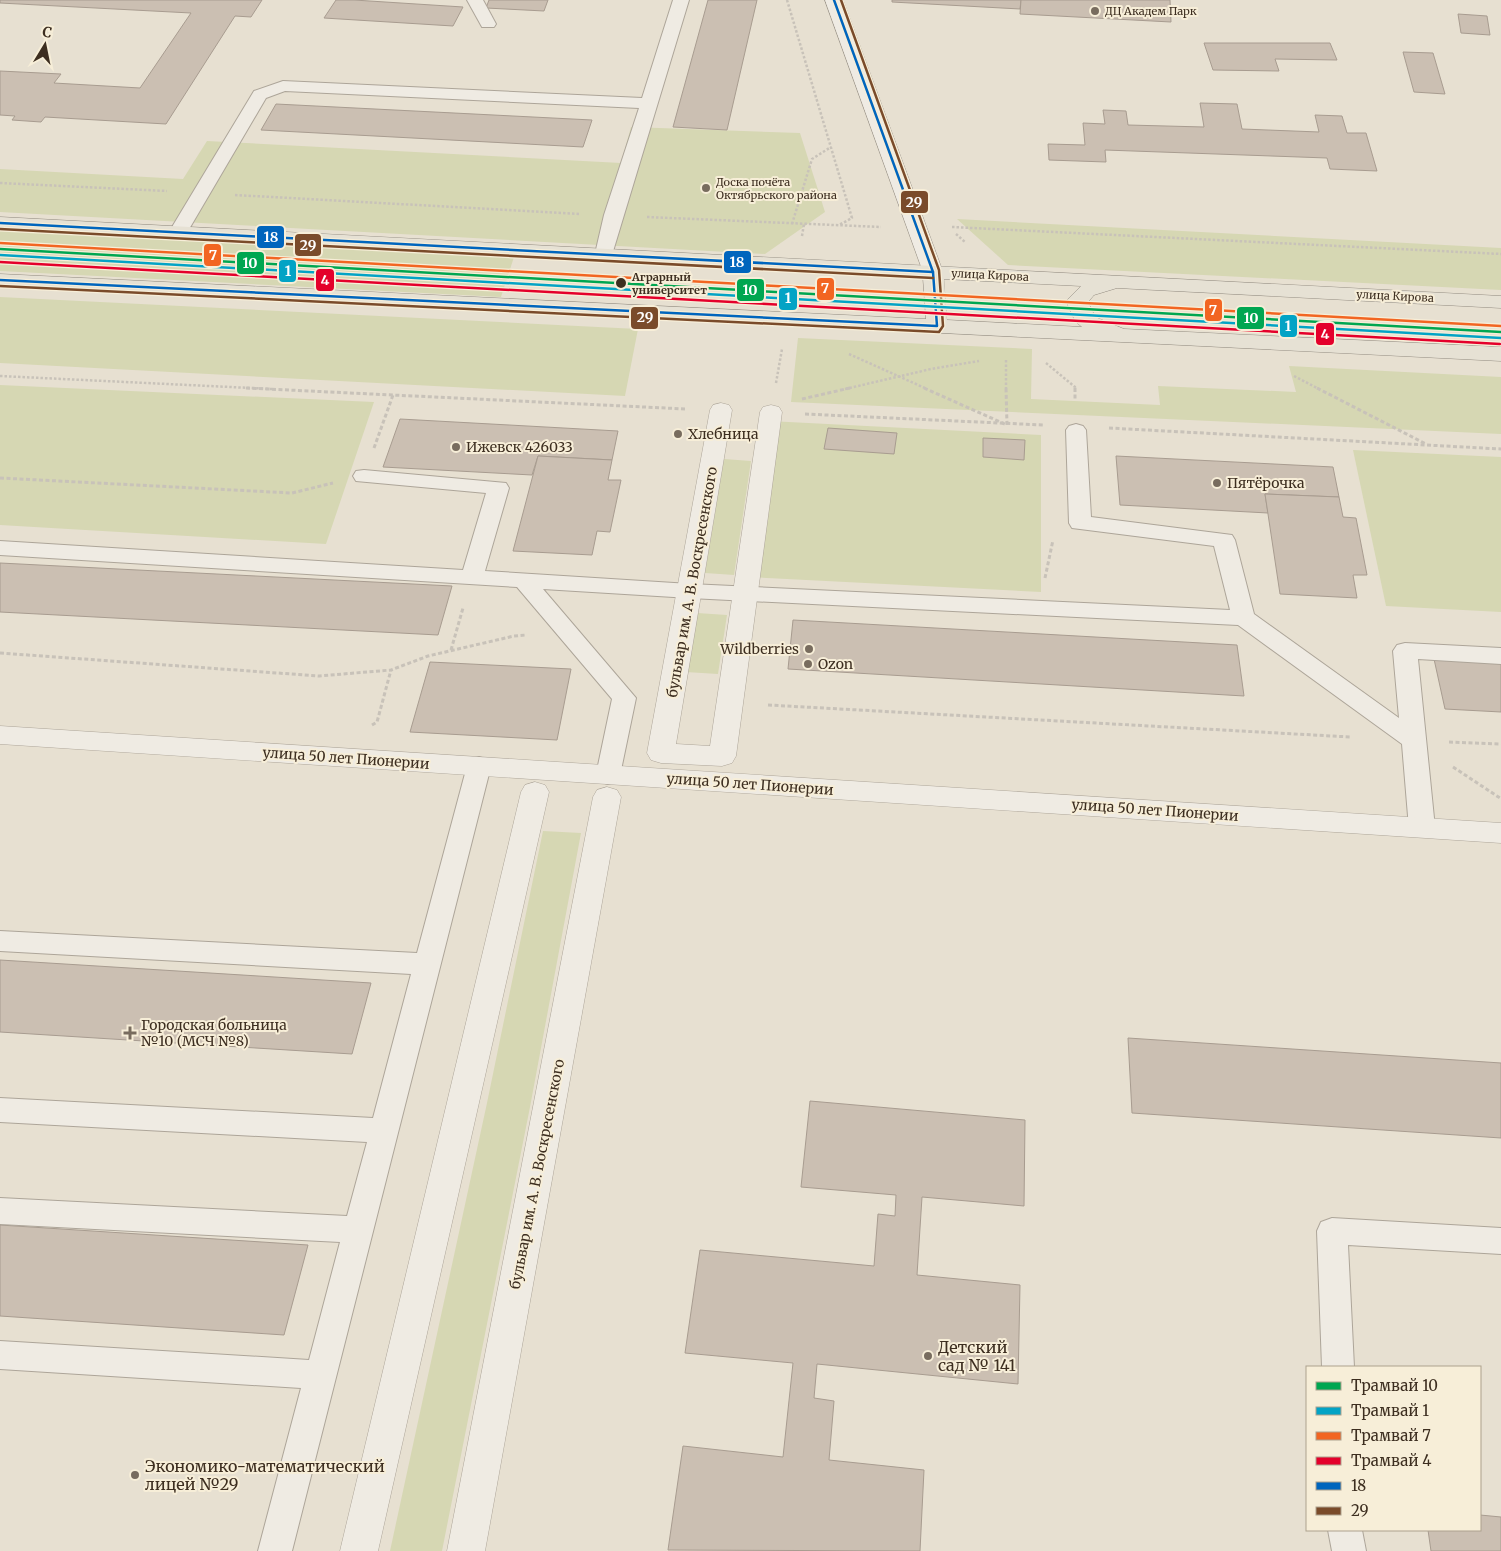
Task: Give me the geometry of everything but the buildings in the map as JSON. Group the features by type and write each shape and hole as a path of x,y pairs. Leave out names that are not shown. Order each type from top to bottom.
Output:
{"main road":[{"name":"улица Кирова","path":"0,223 1501,302"},
{"path":"934,272 937,326"},
{"path":"0,280 1501,354"},
{"path":"1116,282 1087,291 1077,301 1086,321 1121,335"}],"street":[{"path":"834,0 934,272"},
{"name":"бульвар им. А. В. Воскресенского","path":"721,410 661,753 722,756 730,704"},
{"path":"730,704 772,410"},
{"name":"улица 50 лет Пионерии","path":"0,736 479,766 607,786 1501,833"},
{"name":"бульвар им. А. В. Воскресенского","path":"466,1551 607,786"},
{"path":"359,1551 535,792"}],"lane":[{"path":"475,0 488,24"},
{"path":"604,254 613,215 681,0"},
{"path":"178,232 260,95 283,86 648,103"},
{"path":"1076,428 1080,523 1224,540 1243,618"},
{"path":"364,476 498,488 472,577"},
{"path":"0,548 690,591 745,592 1243,618 1413,740"},
{"path":"523,580 624,698 607,786"},
{"path":"1422,828 1405,651 1501,656"},
{"path":"275,1551 479,766"},
{"path":"0,941 427,964"},
{"path":"0,1110 384,1131"},
{"path":"0,1211 358,1230"},
{"path":"1338,1366 1332,1231 1501,1240"},
{"path":"0,1355 321,1375"},
{"path":"1345,1531 1349,1551"}],"path":[{"path":"787,0 852,218 837,226"},
{"path":"792,224 812,159 831,147"},
{"path":"0,183 792,224 918,228 948,227 1501,254"},
{"path":"1005,329 1074,387 1076,428"},
{"path":"772,410 782,346"},
{"path":"848,353 1007,425"},
{"path":"772,410 899,377 987,359"},
{"path":"1285,372 1428,445"},
{"path":"0,376 721,410"},
{"path":"0,478 292,493 364,476 392,395"},
{"path":"772,410 1007,425 1501,449"},
{"path":"1039,608 1054,536 1080,523"},
{"path":"451,651 472,577"},
{"path":"0,653 318,676 391,670 428,656 514,636 568,632"},
{"path":"730,704 1354,737"},
{"path":"1413,740 1501,744"},
{"path":"1413,740 1501,799"}],"green space":[{"path":"631,127 800,133 825,212 765,254 0,212 0,169 183,179 207,141 621,163"},
{"path":"957,219 1501,248 1501,290 1008,265"},
{"path":"0,230 514,257 501,297 0,271"},
{"path":"0,297 638,329 625,396 0,363"},
{"path":"798,338 1032,349 1031,399 1160,405 1158,386 1296,392 1289,366 1501,377 1501,434 791,402"},
{"path":"0,385 374,402 326,544 0,525"},
{"path":"769,421 1041,435 1041,592 748,577"},
{"path":"1353,450 1501,457 1501,612 1386,606"},
{"path":"724,459 751,461 734,575 705,573"},
{"path":"697,613 727,615 718,674 686,672"},
{"path":"543,831 581,833 530,1107 442,1551 390,1551 487,1103"}],"tram line":[{"name":"7","path":"0,243 1501,326"},
{"name":"10","path":"0,249 1501,332"},
{"name":"1","path":"0,255 1501,338"},
{"name":"4","path":"0,262 1500,344"}],"transit line":[{"name":"18","path":"0,280 937,326 933,272 834,0"},
{"name":"29","path":"0,286 939,332 943,326 939,270 841,0"},
{"name":"18","path":"0,223 933,272"},
{"name":"29","path":"0,229 933,278"}],"place":[{"name":"ДЦ Академ Парк","path":"1095,11"},
{"name":"Доска почёта Октябрьского района","path":"706,188"},
{"name":"Аграрный университет","path":"621,283"},
{"name":"Хлебница","path":"678,434"},
{"name":"Ижевск 426033","path":"456,447"},
{"name":"Пятёрочка","path":"1217,483"},
{"name":"Wildberries","path":"809,649"},
{"name":"Ozon","path":"808,664"},
{"name":"Городская больница №10 (МСЧ №8)","path":"130,1033"},
{"name":"Детский сад № 141","path":"928,1356"},
{"name":"Экономико-математический лицей №29","path":"135,1475"}]}
